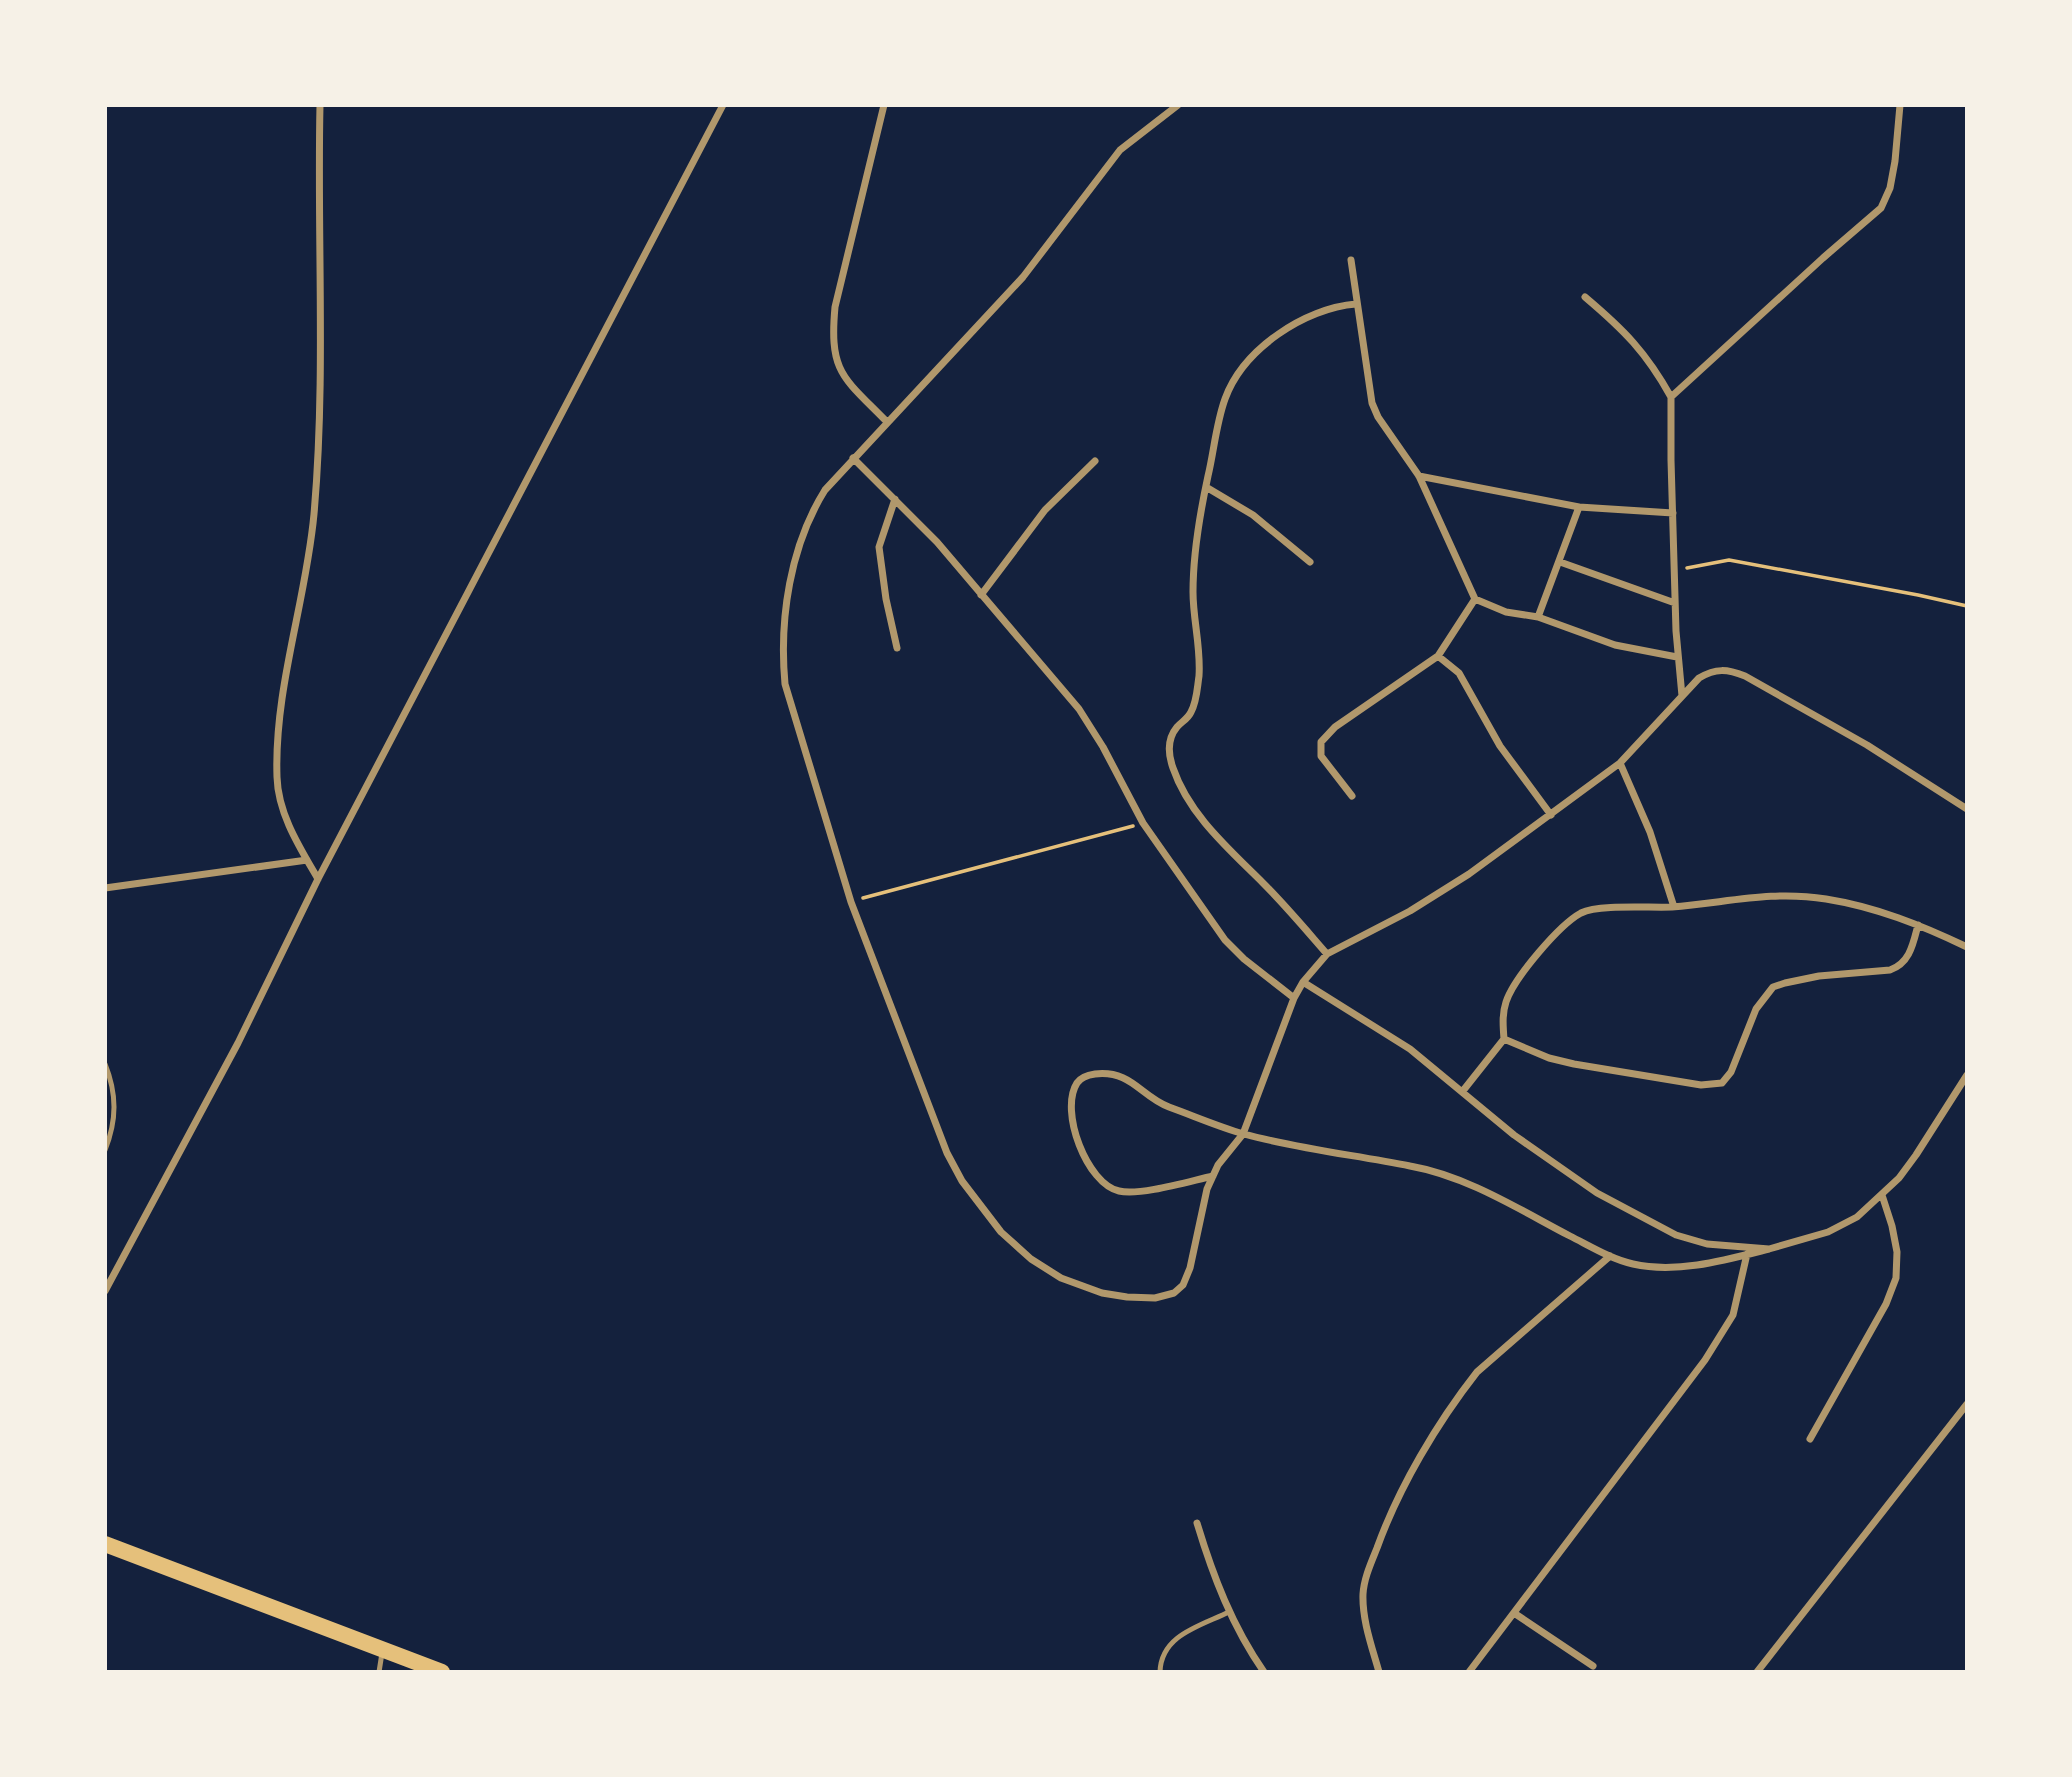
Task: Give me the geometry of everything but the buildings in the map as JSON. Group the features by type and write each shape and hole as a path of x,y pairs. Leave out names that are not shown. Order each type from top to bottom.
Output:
{"main road":[{"path":"105,1544 442,1672"}],"street":[{"path":"318,879 285,815 277,780 277,743 314,514 321,295 320,105"},
{"path":"105,1291 232,1055 276,970 318,879 723,105"},
{"path":"884,105 835,307 833,335 836,362 844,378 887,422"},
{"path":"1178,105 1120,150 1018,282 853,458 819,500 801,540 793,568 788,603 784,667 791,705 851,902 905,1038 938,1131 961,1181 1001,1232 1031,1259 1061,1278 1102,1293 1155,1298 1174,1293 1183,1285 1190,1268 1200,1216 1213,1176 1243,1134 1294,998 1303,982 1327,954 1436,895 1550,815 1620,763 1699,678 1710,672 1719,669 1738,673 1867,745 1967,809"},
{"path":"1671,397 1881,208 1890,188 1895,161 1900,105"},
{"path":"1351,260 1372,403 1378,417 1419,476 1459,558 1475,600 1506,612 1538,617 1615,646 1677,657"},
{"path":"1585,297 1639,346 1671,397 1675,603 1682,696"},
{"path":"1327,954 1287,908 1216,837 1183,791 1169,754 1172,735 1189,716 1195,704 1199,645 1193,590 1206,487 1226,397 1245,365 1301,319 1356,304"},
{"path":"853,458 937,542 1079,709 1103,747 1143,824 1225,940 1244,960 1294,998"},
{"path":"981,596 1045,510 1095,461"},
{"path":"1419,476 1579,507 1673,513"},
{"path":"1206,487 1253,515 1310,562"},
{"path":"895,499 879,547 897,648"},
{"path":"1538,617 1579,507"},
{"path":"1560,562 1675,603"},
{"path":"1352,796 1321,756 1321,741 1335,727 1438,656 1475,600"},
{"path":"1438,656 1459,673 1500,746 1550,815"},
{"path":"1620,763 1650,832 1674,907"},
{"path":"105,888 307,860"},
{"path":"1461,1092 1504,1039 1502,1014 1514,986 1550,940 1569,921 1584,912 1600,909 1674,907 1746,897 1810,897 1869,908 1918,925 1967,947"},
{"path":"1504,1039 1549,1058 1574,1064 1701,1085 1722,1083 1731,1072 1756,1009 1773,987 1798,980 1899,967 1908,958 1918,925"},
{"path":"1303,982 1410,1049 1514,1135 1597,1193 1676,1235 1707,1244 1769,1249"},
{"path":"1213,1176 1135,1192 1118,1191 1106,1185 1093,1170 1078,1142 1070,1118 1071,1097 1077,1082 1087,1075 1123,1076 1160,1104 1243,1134 1336,1154 1412,1166 1436,1173 1497,1199 1610,1256 1633,1264 1665,1267 1691,1265 1769,1249 1828,1232 1857,1217 1882,1195 1916,1155 1967,1075"},
{"path":"1810,1439 1886,1304 1896,1278 1898,1252 1882,1195"},
{"path":"1469,1672 1706,1360 1736,1306 1747,1254"},
{"path":"1379,1672 1367,1629 1363,1591 1389,1514 1419,1461 1477,1372 1610,1256"},
{"path":"1756,1672 1967,1404"},
{"path":"1197,1523 1210,1567 1229,1612 1264,1672"},
{"path":"1514,1613 1593,1666"}],"lane":[{"path":"105,1064 115,1100 114,1121 105,1150"},
{"path":"1160,1672 1163,1654 1177,1637 1229,1612"},
{"path":"379,1672 383,1649"}],"path":[{"path":"1675,571 1729,560 1967,606"},
{"path":"851,902 1143,824"}]}
